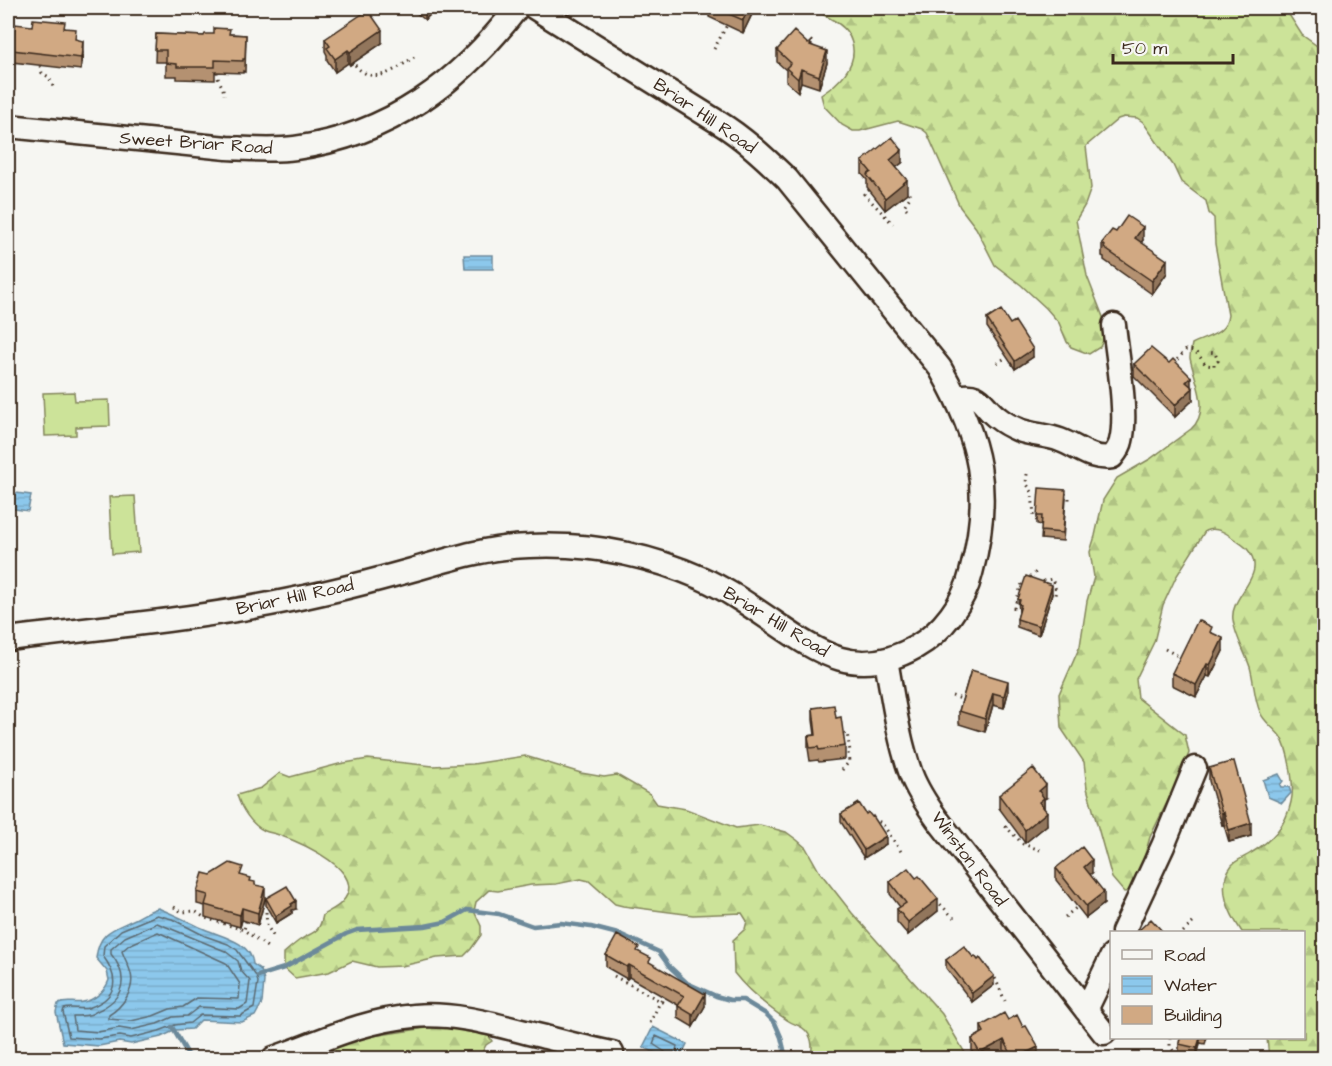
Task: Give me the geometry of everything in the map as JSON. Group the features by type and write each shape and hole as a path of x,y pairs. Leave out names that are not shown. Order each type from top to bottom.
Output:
{"street":[{"name":"Sweet Briar Road","path":"8,126 264,150 291,148 326,141 383,122 435,92 467,66 517,8"},
{"name":"Briar Hill Road","path":"8,639 248,609 359,584 463,555 493,549 558,545 628,554 702,579 734,596 808,646 826,655 854,661 885,660 907,652 924,643 941,627 956,609 969,582 981,524 982,495 979,464 972,434 940,368 787,179 763,156 737,134 535,8"},
{"path":"956,397 968,394 978,398 998,418 1019,430 1060,440 1087,455 1112,457 1118,450 1122,432 1122,406 1114,325"},
{"name":"Winston Road","path":"885,660 904,750 922,797 1104,1033"},
{"path":"1124,931 1163,846 1195,768"},
{"path":"1086,1010 1110,960"},
{"path":"274,1059 355,1027 397,1018 429,1016 476,1021 612,1053"}],"path":[{"path":"442,8 451,13 458,13 469,8"},
{"path":"714,49 727,25"},
{"path":"355,65 368,76 377,76 400,67 414,57"},
{"path":"40,66 42,73 49,77 54,89"},
{"path":"217,72 224,88 224,95"},
{"path":"907,209 904,206 910,197 908,189"},
{"path":"869,190 864,194 893,224"},
{"path":"1170,370 1186,350 1195,351 1206,365 1214,366 1214,363 1218,361 1215,353 1209,352"},
{"path":"997,363 1007,357"},
{"path":"1027,474 1026,483 1032,492 1034,516 1037,521"},
{"path":"1056,493 1067,495 1069,500"},
{"path":"1020,610 1014,608 1022,584 1036,572"},
{"path":"1043,580 1052,579 1056,590 1055,595"},
{"path":"1165,649 1185,659"},
{"path":"952,696 966,700"},
{"path":"842,734 847,733 850,751 848,753 849,762 842,770"},
{"path":"870,823 880,821 902,853"},
{"path":"1011,822 1006,827 1023,844 1040,850"},
{"path":"934,896 956,920"},
{"path":"174,907 182,912 195,911 205,918 244,930 267,948"},
{"path":"1065,917 1077,907"},
{"path":"266,912 267,926 275,939"},
{"path":"244,930 246,921"},
{"path":"1185,931 1194,921"},
{"path":"980,964 986,965 996,978 1005,1001"},
{"path":"614,976 666,1004"},
{"path":"650,1023 663,996"},
{"path":"1170,1039 1170,1046 1178,1059"}],"green space":[{"path":"815,8 1279,8 1288,13 1302,35 1324,51 1324,1058 1269,1058 1267,1039 1305,1039 1305,931 1241,931 1226,900 1225,882 1232,865 1277,832 1289,811 1292,795 1292,778 1286,750 1280,736 1260,712 1250,667 1234,626 1233,611 1254,568 1253,559 1248,550 1221,531 1212,529 1205,531 1176,577 1163,605 1154,642 1136,679 1138,698 1185,735 1189,753 1150,837 1141,868 1130,891 1124,892 1112,878 1087,788 1084,762 1061,728 1059,694 1080,646 1087,601 1094,577 1090,552 1103,500 1117,478 1150,459 1191,429 1197,421 1201,404 1190,358 1192,344 1220,331 1228,315 1215,244 1214,218 1209,213 1206,201 1181,182 1173,165 1143,122 1137,118 1118,119 1086,146 1091,188 1076,220 1087,276 1103,317 1105,336 1100,347 1089,354 1071,347 1059,323 1046,308 995,265 976,228 960,207 927,133 898,121 853,131 842,125 824,106 821,95 843,76 852,60 853,51 852,42 844,28"},
{"path":"74,392 75,401 109,400 110,426 76,427 76,435 45,436 43,393"},
{"path":"135,496 139,552 112,554 109,497"},
{"path":"525,756 581,773 604,777 617,775 650,794 657,804 686,809 736,828 760,825 786,832 806,848 819,871 852,913 942,1014 968,1058 810,1058 811,1041 805,1030 766,1004 734,973 733,940 745,929 747,921 742,913 693,915 623,906 615,904 589,881 581,879 498,891 489,890 476,902 474,911 481,926 481,935 464,956 437,958 402,966 377,967 352,961 329,972 295,978 284,968 284,953 315,931 320,926 323,915 342,902 348,891 347,880 340,869 315,851 255,825 247,816 237,795 261,788 280,773 290,777 368,759 433,766 473,764"},
{"path":"445,1027 489,1036 492,1041 486,1045 479,1058 308,1058 346,1040"}],"water":[{"path":"464,255 493,255 493,269 465,269"},
{"path":"8,492 31,495 28,511 8,508"},
{"path":"1279,774 1283,781 1281,787 1289,787 1291,793 1282,803 1268,797 1263,780"},
{"path":"158,908 233,940 247,950 253,964 261,970 264,981 262,1003 255,1016 242,1022 201,1020 192,1029 176,1030 161,1037 131,1044 119,1042 99,1046 63,1043 56,1012 58,1004 92,999 102,991 109,980 107,971 96,958 104,936"},
{"path":"653,1027 687,1044 680,1058 666,1058 643,1047"}],"building":[{"path":"715,8 749,8 743,20"},
{"path":"368,10 382,30 350,52 348,50 335,59 327,48 330,46 325,39"},
{"path":"33,19 65,22 64,28 76,29 75,39 83,41 81,58 12,50 15,24 32,26"},
{"path":"214,28 230,29 229,34 246,35 243,61 215,60 215,67 177,67 177,64 166,63 166,50 155,50 156,34 204,36 214,34"},
{"path":"794,31 808,44 812,40 810,45 827,51 819,76 801,69 798,79 786,68 791,63 777,50"},
{"path":"892,137 902,150 890,160 907,180 885,198 867,175 871,172 862,161"},
{"path":"1127,216 1143,227 1135,238 1167,260 1152,281 1104,248 1102,243 1112,230 1116,232"},
{"path":"1001,310 1010,324 1015,321 1033,349 1015,361 987,319"},
{"path":"1151,348 1169,363 1173,359 1191,377 1186,382 1193,388 1175,405 1134,364"},
{"path":"1039,488 1066,490 1063,533 1041,531 1042,516 1037,516"},
{"path":"1026,576 1052,585 1039,626 1017,619 1021,605 1018,599"},
{"path":"1198,620 1212,627 1210,632 1223,638 1210,665 1207,664 1196,685 1172,673"},
{"path":"971,670 1008,681 1004,696 993,693 985,719 959,711"},
{"path":"834,705 836,718 841,717 845,746 819,750 818,747 810,748 808,736 816,735 813,708"},
{"path":"1234,761 1251,823 1229,830 1209,768"},
{"path":"1033,768 1046,785 1039,791 1044,798 1039,802 1047,812 1025,830 999,795"},
{"path":"859,803 866,814 868,812 873,816 886,836 864,850 841,814"},
{"path":"1082,847 1092,860 1084,867 1104,892 1086,906 1056,868"},
{"path":"230,863 243,867 240,875 251,878 250,881 255,882 255,885 265,887 258,913 242,908 240,915 205,905 208,895 197,892 203,873 211,875"},
{"path":"908,868 916,878 919,876 938,899 908,922 897,909 906,903 890,882"},
{"path":"287,886 296,901 276,916 266,898"},
{"path":"1151,919 1162,931 1138,931"},
{"path":"617,935 639,947 637,951 651,958 649,962 705,994 693,1015 678,1006 684,996 629,965 627,967 606,955"},
{"path":"964,946 973,957 975,956 978,960 980,958 994,976 972,993 946,960"},
{"path":"1004,1013 1008,1020 1017,1015 1038,1047 1014,1059 1004,1040 980,1053 972,1039 984,1032 981,1026"},
{"path":"1180,1039 1200,1039 1197,1048 1179,1044"}],"waterway":[{"path":"258,976 284,968 357,930 425,926 445,922 467,910 499,914 533,926 561,923 591,927 622,935 659,952 669,966 687,983 716,996 730,1000 743,1000 766,1014 775,1023 786,1058"},
{"path":"172,1027 190,1058"}]}
